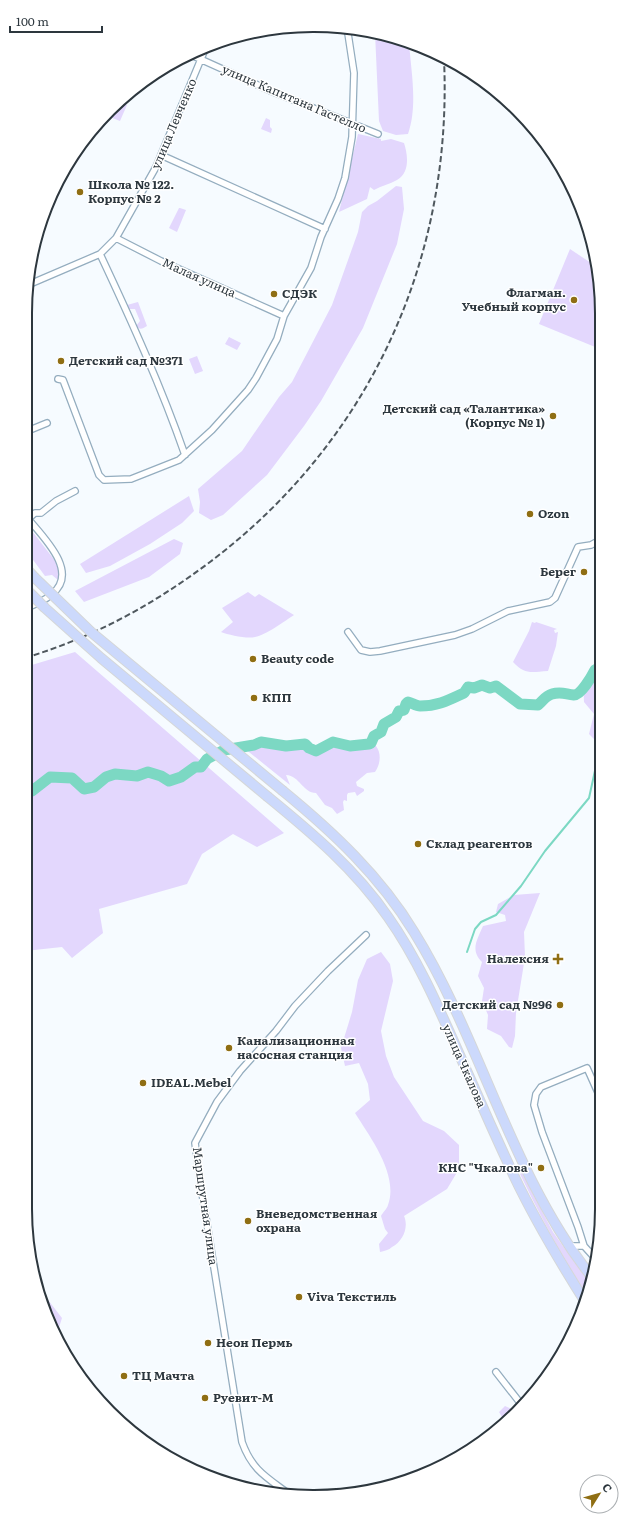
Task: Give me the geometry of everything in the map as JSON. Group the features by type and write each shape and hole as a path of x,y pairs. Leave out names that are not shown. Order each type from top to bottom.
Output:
{"main road":[{"name":"улица Чкалова","path":"34,577 91,632 320,821 358,859 380,884 414,932 440,978 528,1172 548,1212 588,1271"},
{"name":"улица Чкалова","path":"32,595 101,658 311,832 349,869 383,910 402,938 427,984 514,1176 556,1256 581,1295"}],"street":[{"path":"58,379 63,380 99,476 104,480 131,479 165,467 179,460 212,430 248,390 277,339 284,316 311,268 325,229 338,200 345,178 352,137 354,73 348,34"},
{"name":"улица Левченко","path":"34,282 100,254 116,238 161,155 203,54"},
{"name":"улица Капитана Гастелло","path":"197,57 271,91 378,134"},
{"path":"161,155 325,229"},
{"name":"Малая улица","path":"116,238 161,261 284,316"},
{"path":"100,254 121,299 166,405 184,455"},
{"path":"32,429 47,423"},
{"path":"32,515 42,513 56,501 75,491"},
{"path":"32,524 58,558 62,567 63,576 61,585 54,593 43,601 32,605"},
{"path":"348,632 362,650 370,652 380,651 455,635 472,629 508,611 550,602 555,598 578,547 595,543"},
{"name":"Маршрутная улица","path":"281,1488 260,1472 250,1460 242,1442 195,1143 218,1102 240,1071 276,1031 294,1006 366,935"},
{"path":"591,1255 584,1246 542,1132 534,1105 534,1100 541,1087 587,1068 595,1086"},
{"path":"570,1246 584,1246"},
{"path":"496,1372 519,1401"}],"shaded area":[{"path":"375,39 410,49 412,76 413,111 408,134 396,135 383,131 379,121"},
{"path":"125,104 127,105 120,121 111,117"},
{"path":"266,118 270,120 270,127 272,129 271,133 261,129"},
{"path":"358,134 381,139 381,141 391,139 404,143 407,158 406,168 401,177 397,180 374,190 370,187 367,199 339,212"},
{"path":"396,186 402,187 404,209 397,244 363,328 321,401 267,475 223,515 211,520 199,513 200,502 198,489 242,451 279,397 292,382 332,305 358,232 362,212"},
{"path":"179,208 186,210 177,232 169,228"},
{"name":"Флагман. Учебный корпус","path":"570,249 591,263 595,314 595,347 539,324"},
{"path":"138,302 147,326 141,329 136,326 140,321 135,309 128,309 127,305"},
{"path":"229,337 241,343 237,350 225,344"},
{"path":"197,356 203,371 195,374 189,359"},
{"path":"189,496 194,511 182,523 150,544 110,566 86,573 80,564"},
{"path":"32,531 56,562 60,573 58,580 52,575 45,576 32,558"},
{"path":"174,539 183,543 180,554 149,577 84,602 75,591"},
{"path":"248,592 255,597 259,594 294,615 270,631 255,637 243,637 221,632 233,622 222,608"},
{"path":"532,622 557,629 554,630 555,633 558,632 556,646 548,671 525,671 513,662"},
{"path":"75,652 284,833 257,847 233,834 202,854 187,884 99,909 103,933 72,958 62,947 32,950 32,665"},
{"path":"595,674 595,740 589,734 594,714 584,702 583,681"},
{"path":"262,743 287,747 305,746 314,753 335,744 350,748 366,748 376,746 380,759 375,772 367,773 356,782 357,786 364,789 364,791 357,796 355,792 348,793 347,801 344,800 343,802 344,810 337,814 332,808 325,805 316,793 308,790 295,778 286,775 290,785 244,748"},
{"path":"540,893 524,932 525,957 516,1013 515,1036 512,1048 509,1047 501,1036 487,1029 488,1015 482,1001 484,988 478,976 482,962 478,958 475,949 483,926 506,921 505,915 496,912 498,904 514,895"},
{"path":"381,952 390,964 393,981 381,1031 386,1056 394,1077 423,1121 444,1131 459,1145 459,1169 447,1189 404,1216 406,1225 402,1237 391,1248 380,1252 379,1244 388,1233 385,1229 381,1216 388,1205 390,1181 375,1145 355,1113 370,1100 368,1084 359,1063 345,1066 341,1048 352,1012 358,980 367,959"},
{"path":"522,1173 553,1232 586,1278 583,1288 543,1221 520,1174"},
{"path":"47,1298 62,1318 59,1328"},
{"path":"505,1406 512,1409 502,1417 499,1412"}],"waterway":[{"path":"32,791 50,777 72,778 84,789 94,787 106,777 115,774 137,776 148,772 161,776 169,781 181,777 195,767 201,767 207,759 224,750 254,745 261,742 286,746 305,744 309,748 316,751 333,742 350,746 369,744 374,736 381,732 384,724 396,717 399,711 404,710 408,702 417,706 438,704 464,693 468,687 474,688 482,685 490,688 496,686 520,704 538,705 546,697 555,693 577,694 586,685 595,670"},
{"path":"467,952 475,929 481,922 496,915 521,886 545,851 589,798 595,771"}],"railway":[{"path":"32,656 76,640 122,618 144,606 210,562 266,514 315,460 357,402 390,340 416,274 434,205 443,133 444,64"}],"place":[{"name":"Школа № 122. Корпус № 2","path":"80,192"},
{"name":"СДЭК","path":"274,294"},
{"name":"Флагман. Учебный корпус","path":"574,300"},
{"name":"Детский сад №371","path":"61,361"},
{"name":"Детский сад «Талантика» (Корпус № 1)","path":"553,416"},
{"name":"Ozon","path":"530,514"},
{"name":"Берег","path":"584,572"},
{"name":"Beauty code","path":"253,659"},
{"name":"КПП","path":"254,698"},
{"name":"Склад реагентов","path":"418,844"},
{"name":"Налексия","path":"558,959"},
{"name":"Детский сад №96","path":"560,1005"},
{"name":"Канализационная насосная станция","path":"229,1048"},
{"name":"IDEAL.Mebel","path":"143,1083"},
{"name":"КНС \"Чкалова\"","path":"541,1168"},
{"name":"Вневедомственная охрана","path":"248,1221"},
{"name":"Viva Текстиль","path":"299,1297"},
{"name":"Неон Пермь","path":"208,1343"},
{"name":"ТЦ Мачта","path":"124,1376"},
{"name":"Руевит-М","path":"205,1398"}]}
